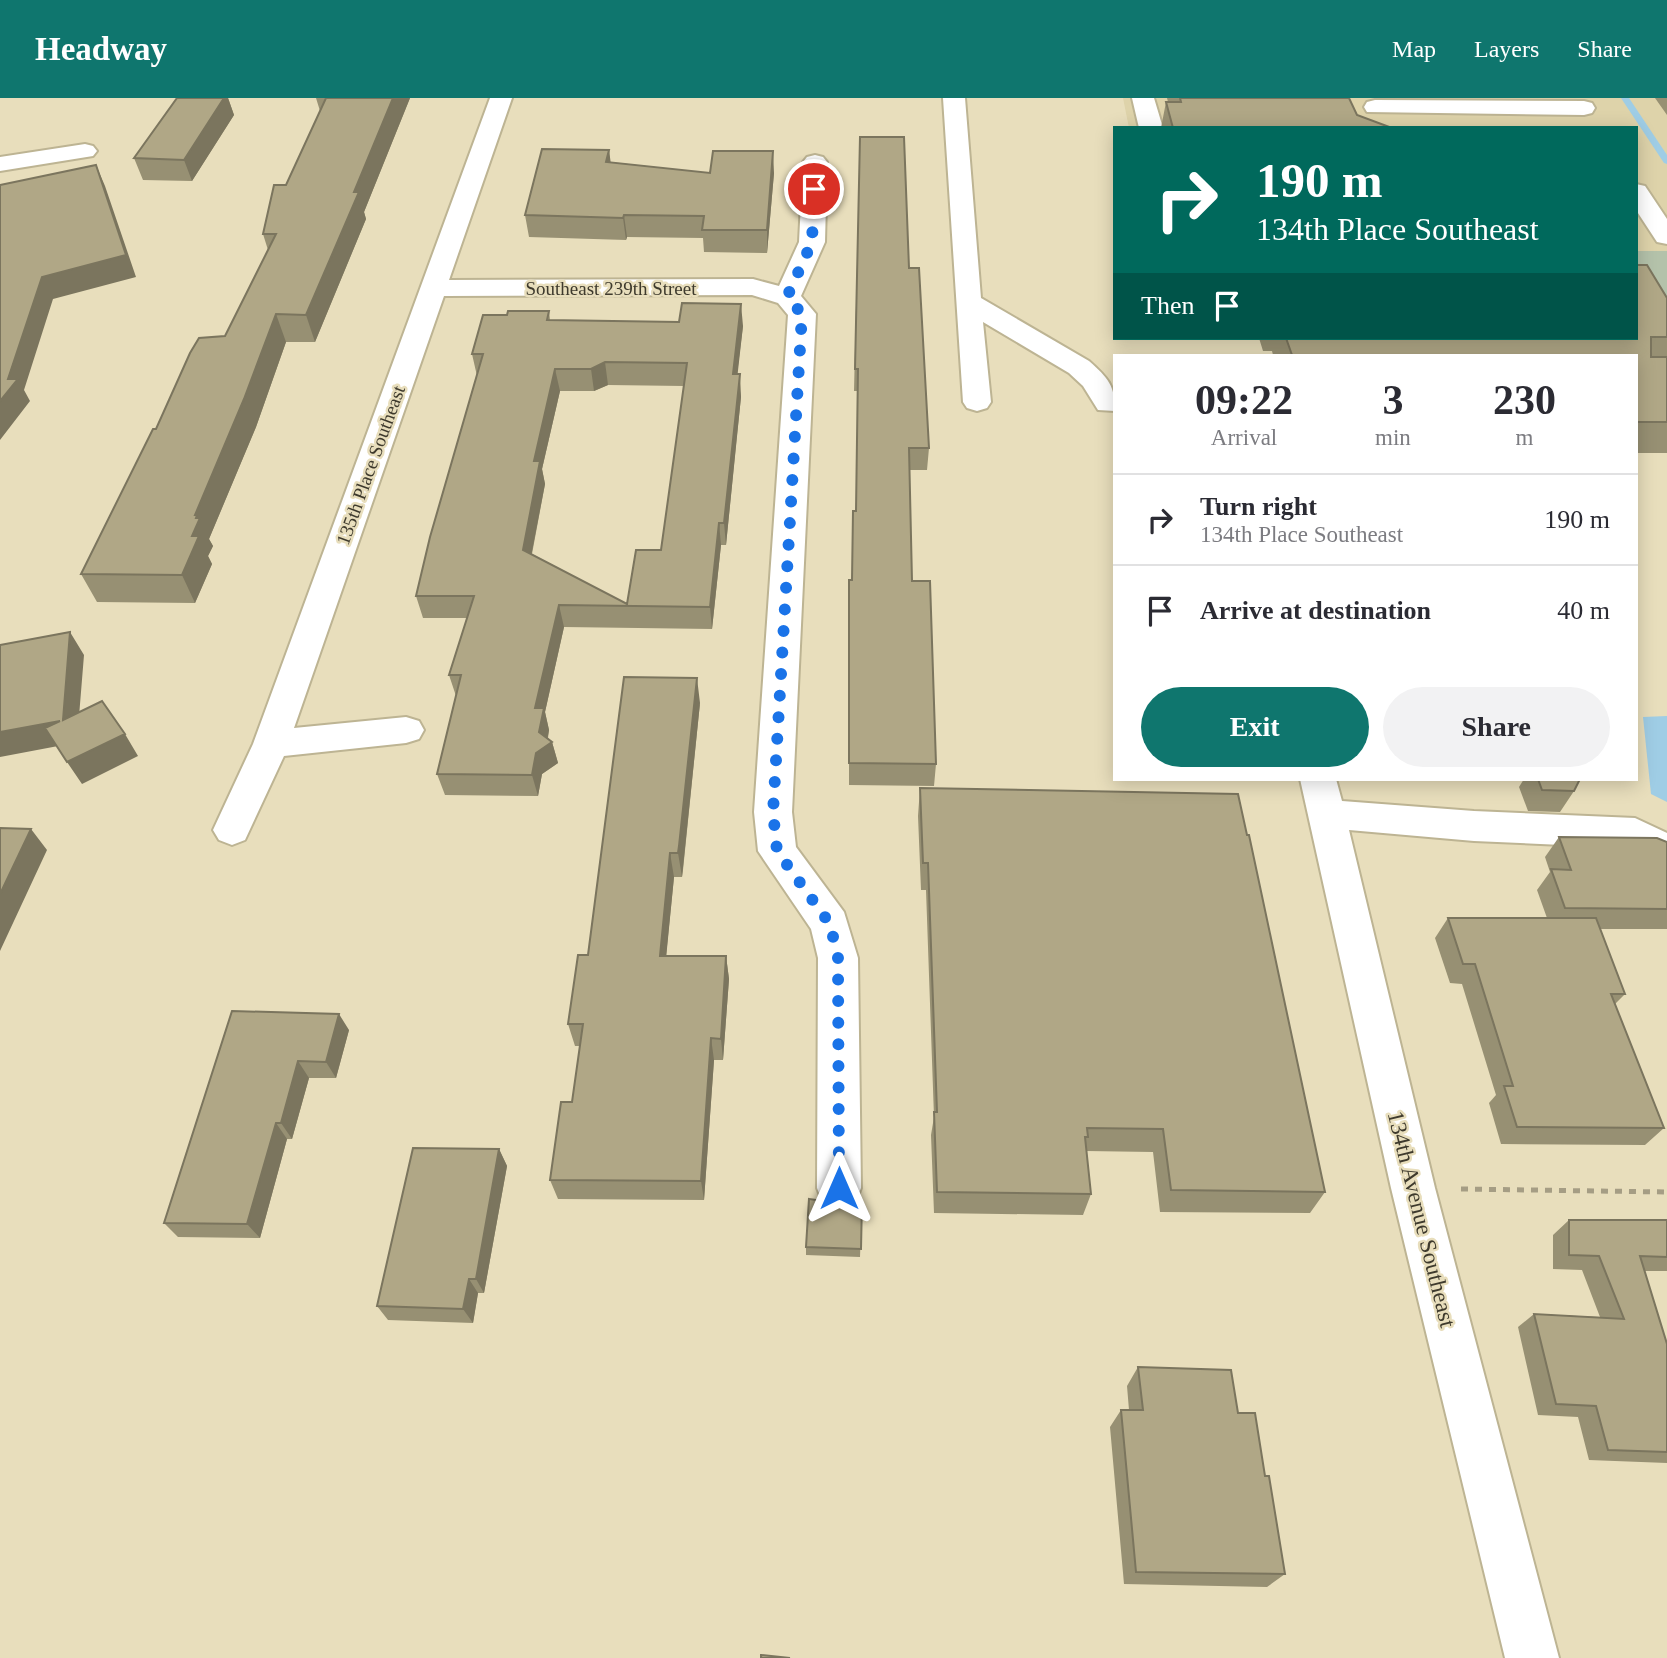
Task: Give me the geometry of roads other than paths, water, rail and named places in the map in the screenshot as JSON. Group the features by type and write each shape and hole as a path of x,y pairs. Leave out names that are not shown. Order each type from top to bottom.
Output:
{"street":[{"name":"135th Place Southeast","path":"232,830 271,744 501,98"},
{"path":"954,98 977,402"},
{"path":"1143,98 1150,126"},
{"path":"1384,126 1373,102 1586,111"},
{"path":"0,164 85,151"},
{"path":"816,162 812,242 787,297 802,314 773,812 777,851 830,924 838,958 839,1188"},
{"path":"1638,194 1666,237"},
{"path":"1638,237 1666,237"},
{"name":"Southeast 239th Street","path":"433,288 753,287 787,297"},
{"path":"968,302 1079,367 1102,391 1108,404"},
{"path":"271,744 405,730"},
{"path":"1322,796 1474,826 1635,833 1667,852"},
{"name":"134th Avenue Southeast","path":"1322,796 1413,1188 1532,1658"}],"water":[{"path":"1667,716 1667,802 1651,794 1643,717"}],"waterway":[{"path":"1625,98 1667,161"}]}
